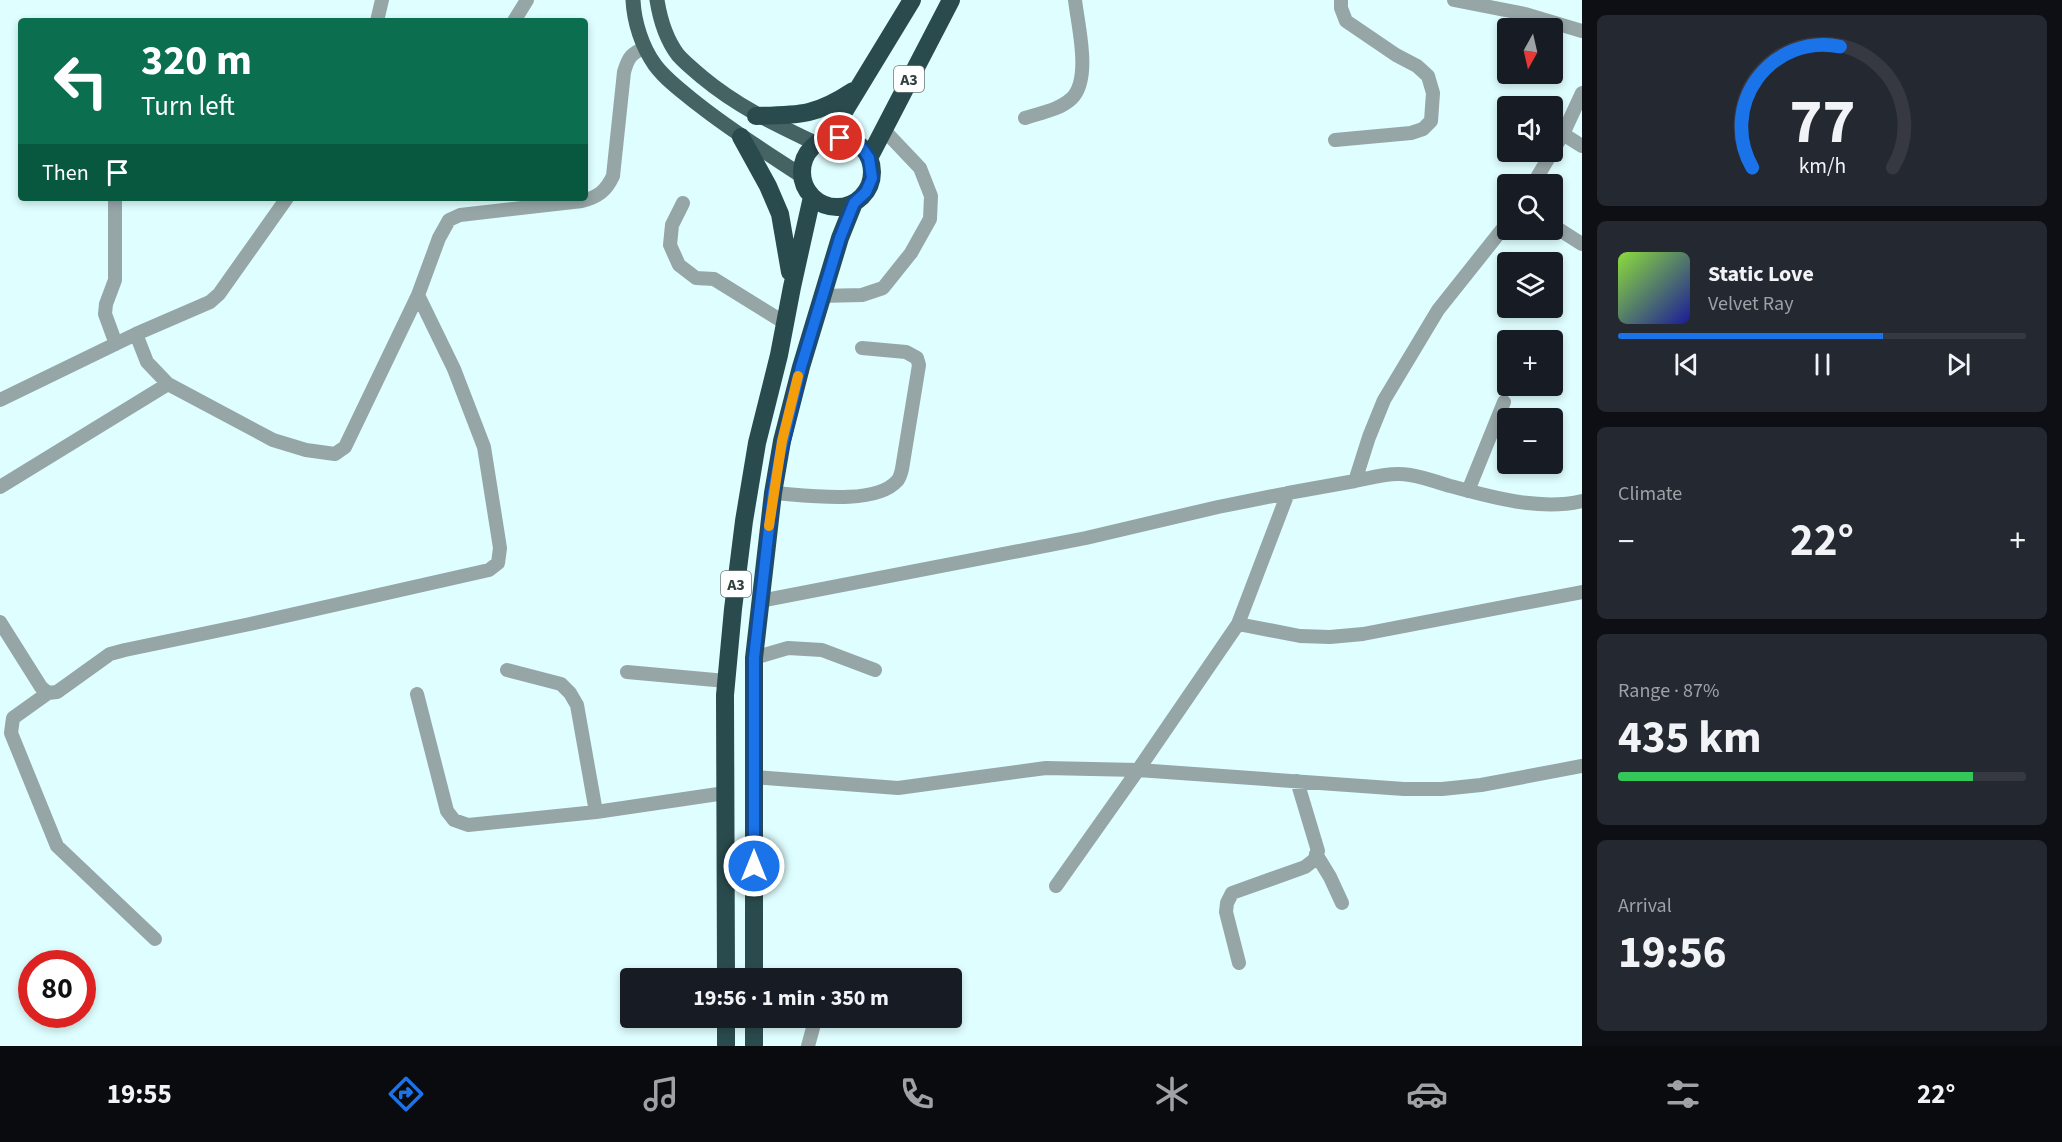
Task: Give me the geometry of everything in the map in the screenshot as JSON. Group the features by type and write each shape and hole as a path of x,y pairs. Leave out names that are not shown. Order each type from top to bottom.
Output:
{"highway":[{"name":"A3","path":"822,141 860,87 912,0"},
{"name":"A3","path":"869,158 951,0"},
{"path":"756,116 806,114 825,109 860,87"},
{"path":"741,137 768,186 780,214 792,287"},
{"path":"840,138 852,141 862,148 869,158 872,170 870,185 861,198 854,203 834,207 822,204 812,197 805,187 802,176 803,163 808,152 822,141 840,138"},
{"name":"A3","path":"726,968 726,681 744,521 758,443 812,197"},
{"name":"A3","path":"754,968 754,658 773,493 782,441 821,296 854,203"},
{"path":"726,1028 726,1046"},
{"path":"754,1028 754,1046"}],"main road":[{"path":"633,0 645,48 656,66 674,86 741,137 802,176"},
{"path":"657,0 661,20 679,56 709,83 756,116 822,141"}],"street":[{"path":"377,18 382,0"},
{"path":"516,18 527,0"},
{"path":"1024,118 1055,109 1070,100 1079,90 1083,60 1076,0"},
{"path":"1335,140 1411,133 1422,129 1431,121 1433,93 1428,76 1417,66 1396,55 1346,21 1341,8 1341,0"},
{"path":"1455,0 1525,14 1582,31"},
{"path":"588,200 595,198 607,189 613,176 627,60 632,53 645,48"},
{"path":"1582,93 1563,134 1582,146"},
{"path":"821,296 862,295 883,288 911,253 930,219 931,196 920,168 883,129"},
{"path":"115,201 115,280 106,304 105,314 116,344"},
{"path":"0,400 136,334 210,302 219,294 285,201"},
{"path":"136,334 147,362 168,384 273,440 306,450 335,454 345,447 418,295 439,238 449,220 460,215 582,201"},
{"path":"683,203 672,225 670,245 679,265 696,278 714,279 785,323"},
{"path":"1563,232 1582,244"},
{"path":"1355,481 1384,400 1438,310 1497,236"},
{"path":"155,939 57,846 11,733 13,718 48,693 57,692 110,654 471,575 489,570 498,563 500,548 484,447 454,369 418,295"},
{"path":"773,493 859,497 887,489 898,480 902,469 919,365 917,358 906,352 862,348"},
{"path":"0,487 168,384"},
{"path":"1468,491 1504,402"},
{"path":"760,601 1086,538 1218,507 1393,474 1411,475 1468,491 1519,501 1546,504 1582,501"},
{"path":"1056,886 1238,624 1288,493"},
{"path":"1238,624 1300,636 1363,634 1582,592"},
{"path":"0,622 41,687 48,693"},
{"path":"754,658 788,648 822,650 875,670"},
{"path":"507,670 561,684 570,693 577,705 596,812"},
{"path":"627,672 726,681"},
{"path":"417,694 447,811 454,820 468,825 596,812 725,793"},
{"path":"754,777 898,788 1046,768 1138,770 1404,789 1442,789 1582,766"},
{"path":"1239,963 1226,912 1232,893 1305,867 1314,860 1318,851 1297,781"},
{"path":"1316,854 1342,903"},
{"path":"808,1046 813,1028"}],"slow traffic":[{"path":"769,526 782,441 798,376"}],"route":[{"path":"754,866 754,658 773,493 782,441 821,296 854,203 866,192 872,178 869,158 862,148 852,141 840,138"}]}
